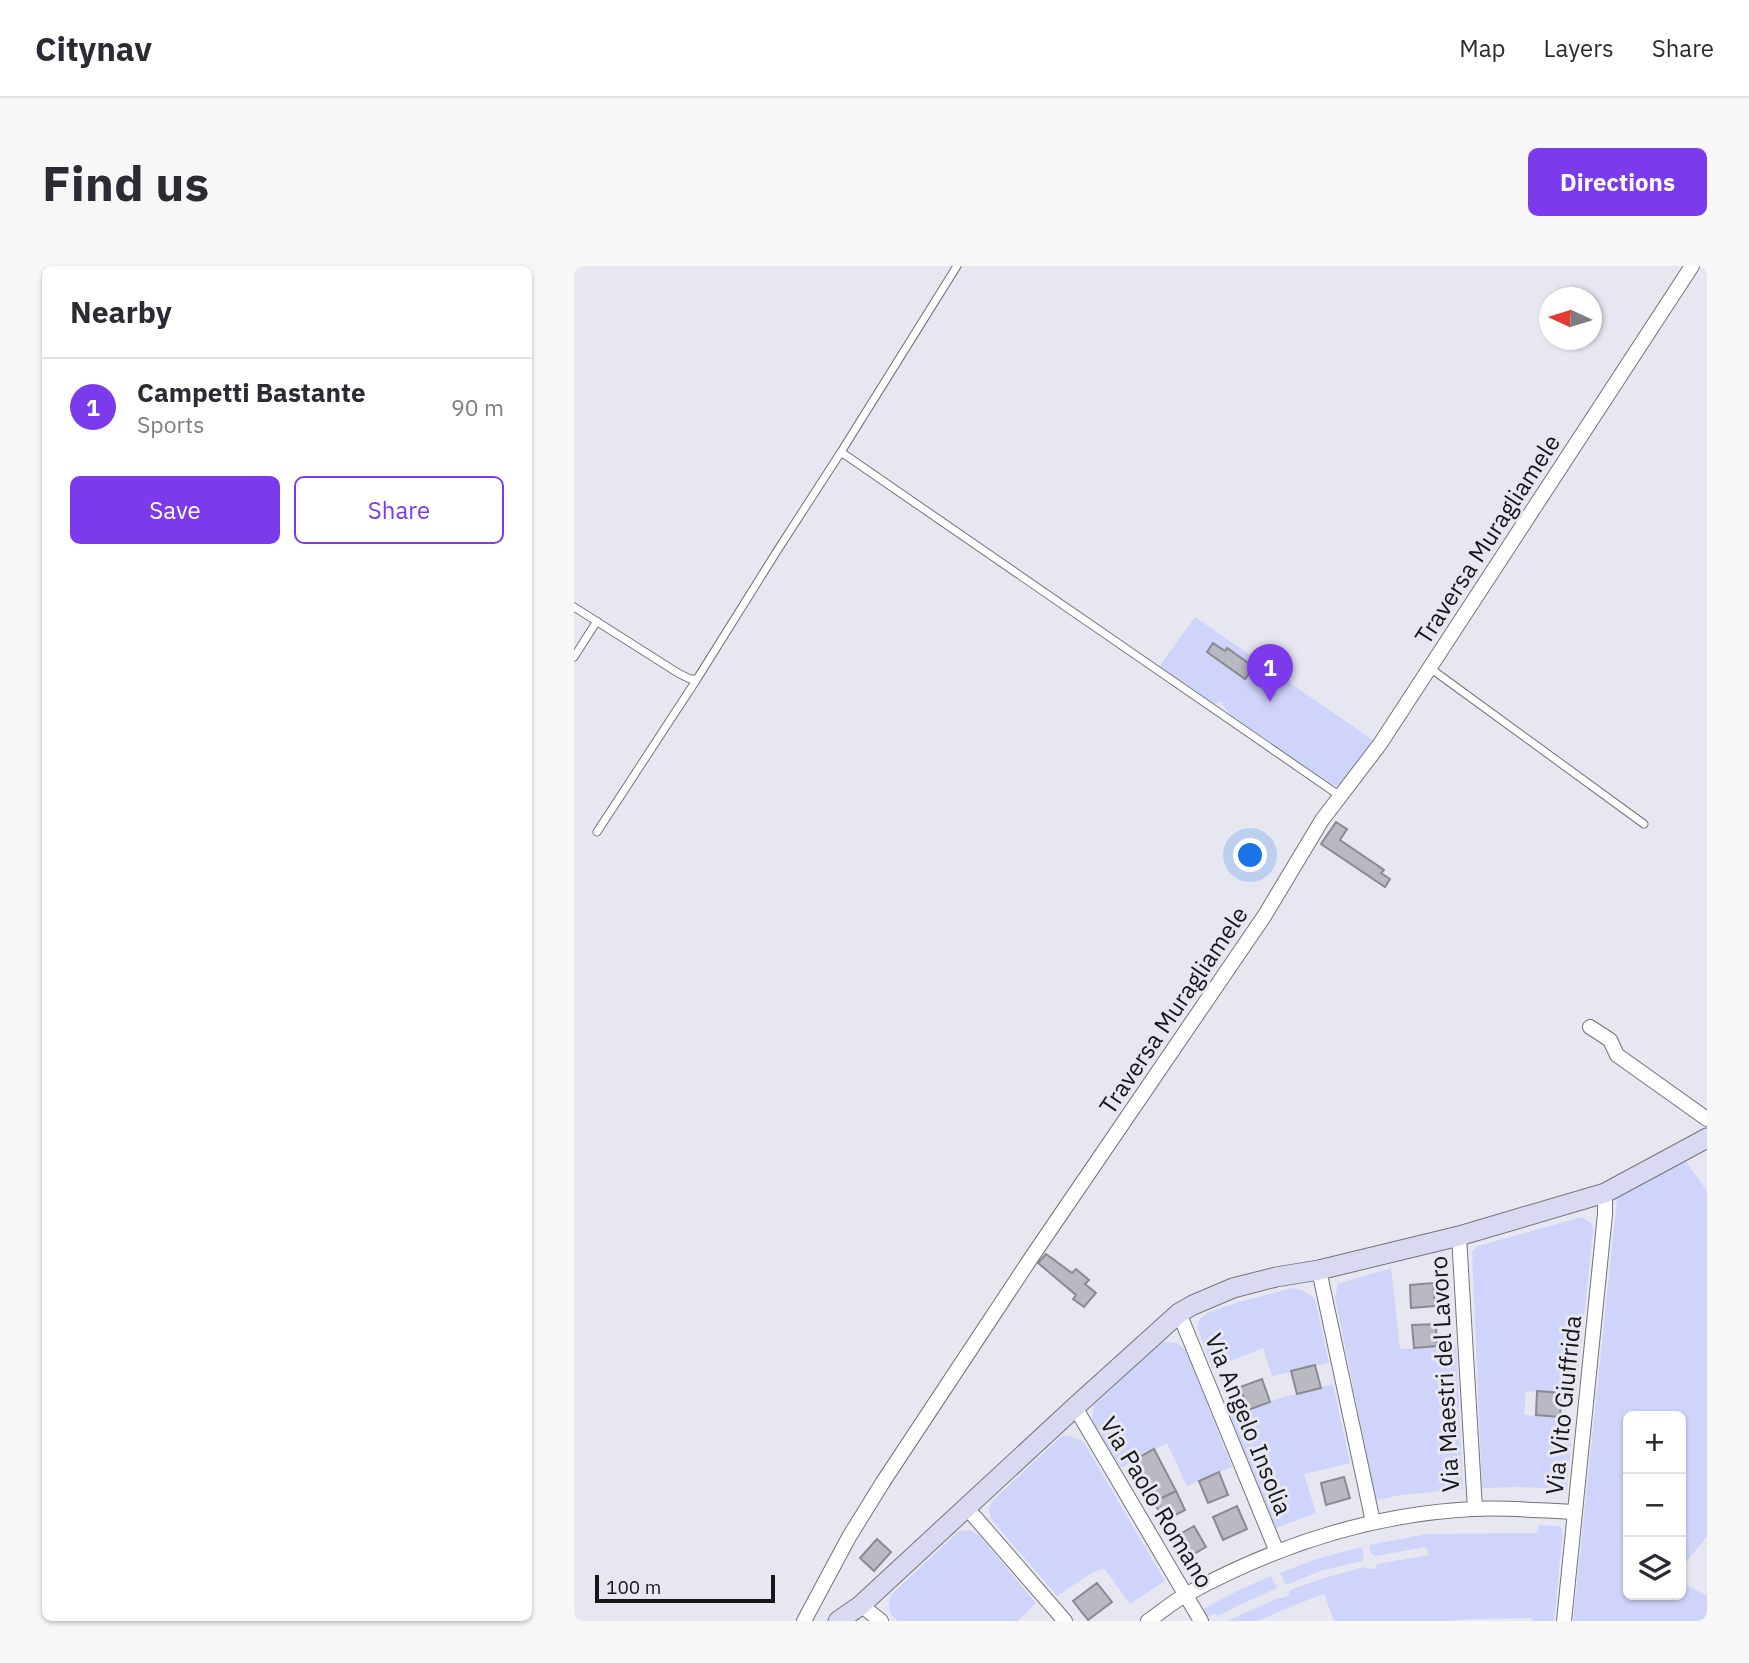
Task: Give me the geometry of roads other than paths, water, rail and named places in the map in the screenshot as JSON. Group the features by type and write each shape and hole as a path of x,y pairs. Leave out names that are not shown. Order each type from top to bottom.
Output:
{"main road":[{"path":"838,1621 861,1605 1074,1407 1179,1313 1193,1305 1233,1288 1459,1236 1605,1193 1707,1138"},
{"path":"849,1621 861,1605"}],"street":[{"name":"Traversa Muragliamele","path":"804,1621 811,1614 849,1537 883,1482 1031,1258 1265,915 1322,820 1380,744 1692,266"},
{"path":"1590,1027 1610,1040 1617,1055 1707,1119"},
{"name":"Via Vito Giuffrida","path":"1564,1621 1605,1193"},
{"name":"Via Maestri del Lavoro","path":"1459,1236 1475,1509"},
{"path":"1319,1270 1373,1522"},
{"name":"Via Angelo Insolia","path":"1179,1313 1277,1552"},
{"name":"Via Paolo Romano","path":"1074,1407 1200,1621"},
{"path":"967,1508 1065,1621"},
{"path":"1148,1621 1185,1595 1277,1552 1319,1536 1373,1522 1475,1509 1575,1512"},
{"path":"861,1605 881,1621"}],"lane":[{"path":"597,832 697,679 957,266"},
{"path":"841,452 1340,796"},
{"path":"574,607 678,673 690,679 697,679"},
{"path":"574,657 597,621"},
{"path":"1430,668 1644,824"}],"place":[{"name":"Campetti Bastante","path":"1270,702"}]}
